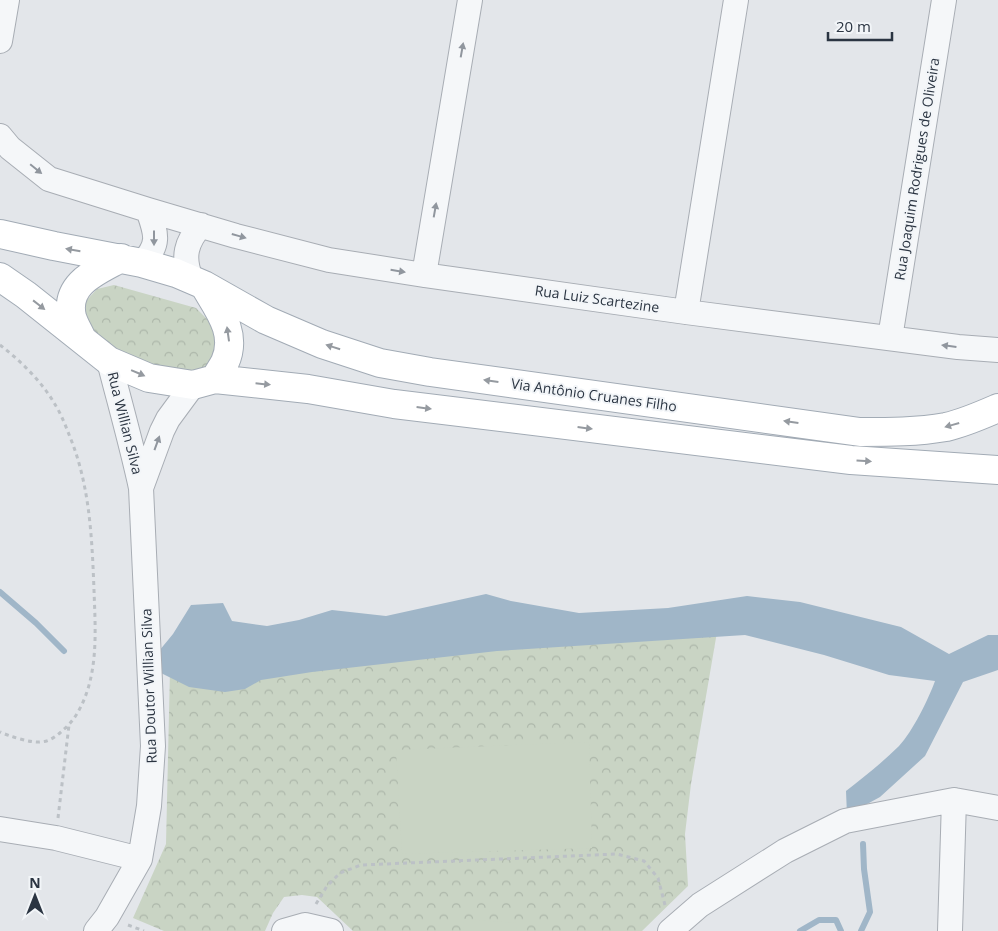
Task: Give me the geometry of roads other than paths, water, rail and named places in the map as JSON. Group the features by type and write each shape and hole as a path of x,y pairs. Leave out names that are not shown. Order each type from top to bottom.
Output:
{"main road":[{"path":"0,234 131,260 198,282 227,324 230,343 226,360 204,382"},
{"path":"82,339 72,316 71,302 77,286 89,275 131,260"},
{"path":"0,277 26,295 109,362 149,378 308,389 394,404 842,459 998,470"},
{"name":"Via Antônio Cruanes Filho","path":"198,282 266,320 322,344 380,362 430,372 860,432 908,432 948,426 998,408"}],"street":[{"path":"0,41 7,0"},
{"path":"424,275 470,0"},
{"path":"686,312 736,0"},
{"name":"Rua Joaquim Rodrigues de Oliveira","path":"890,338 944,0"},
{"name":"Rua Luiz Scartezine","path":"0,136 10,148 49,179 236,236 329,260 686,312 958,347 998,350"},
{"path":"131,260 150,254 154,247 153,225 148,210"},
{"path":"198,282 187,269 186,257 188,244 193,234 201,225"},
{"name":"Rua Willian Silva","path":"109,362 141,488"},
{"name":"Rua Willian Silva","path":"141,488 168,419 204,382"},
{"name":"Rua Doutor Willian Silva","path":"96,931 107,917 140,859 149,806 153,746 141,488"},
{"path":"950,931 954,800"},
{"path":"671,930 700,905 785,851 845,821 954,800 998,808"},
{"path":"0,829 56,838 140,859"},
{"path":"295,928 331,931"}],"water":[{"path":"486,594 511,601 579,613 668,608 747,596 800,602 901,627 949,654 988,635 998,635 998,670 963,682 925,756 880,797 847,815 846,791 886,758 904,740 920,715 935,681 889,675 824,655 745,635 497,651 312,672 261,680 245,689 225,692 189,687 159,672 159,651 173,634 191,605 223,603 232,621 267,626 299,620 332,610 386,616"}],"waterway":[{"path":"0,592 36,623 64,651"},
{"path":"861,931 870,912 864,869 863,844"},
{"path":"800,931 819,920 836,920 841,931"}]}
